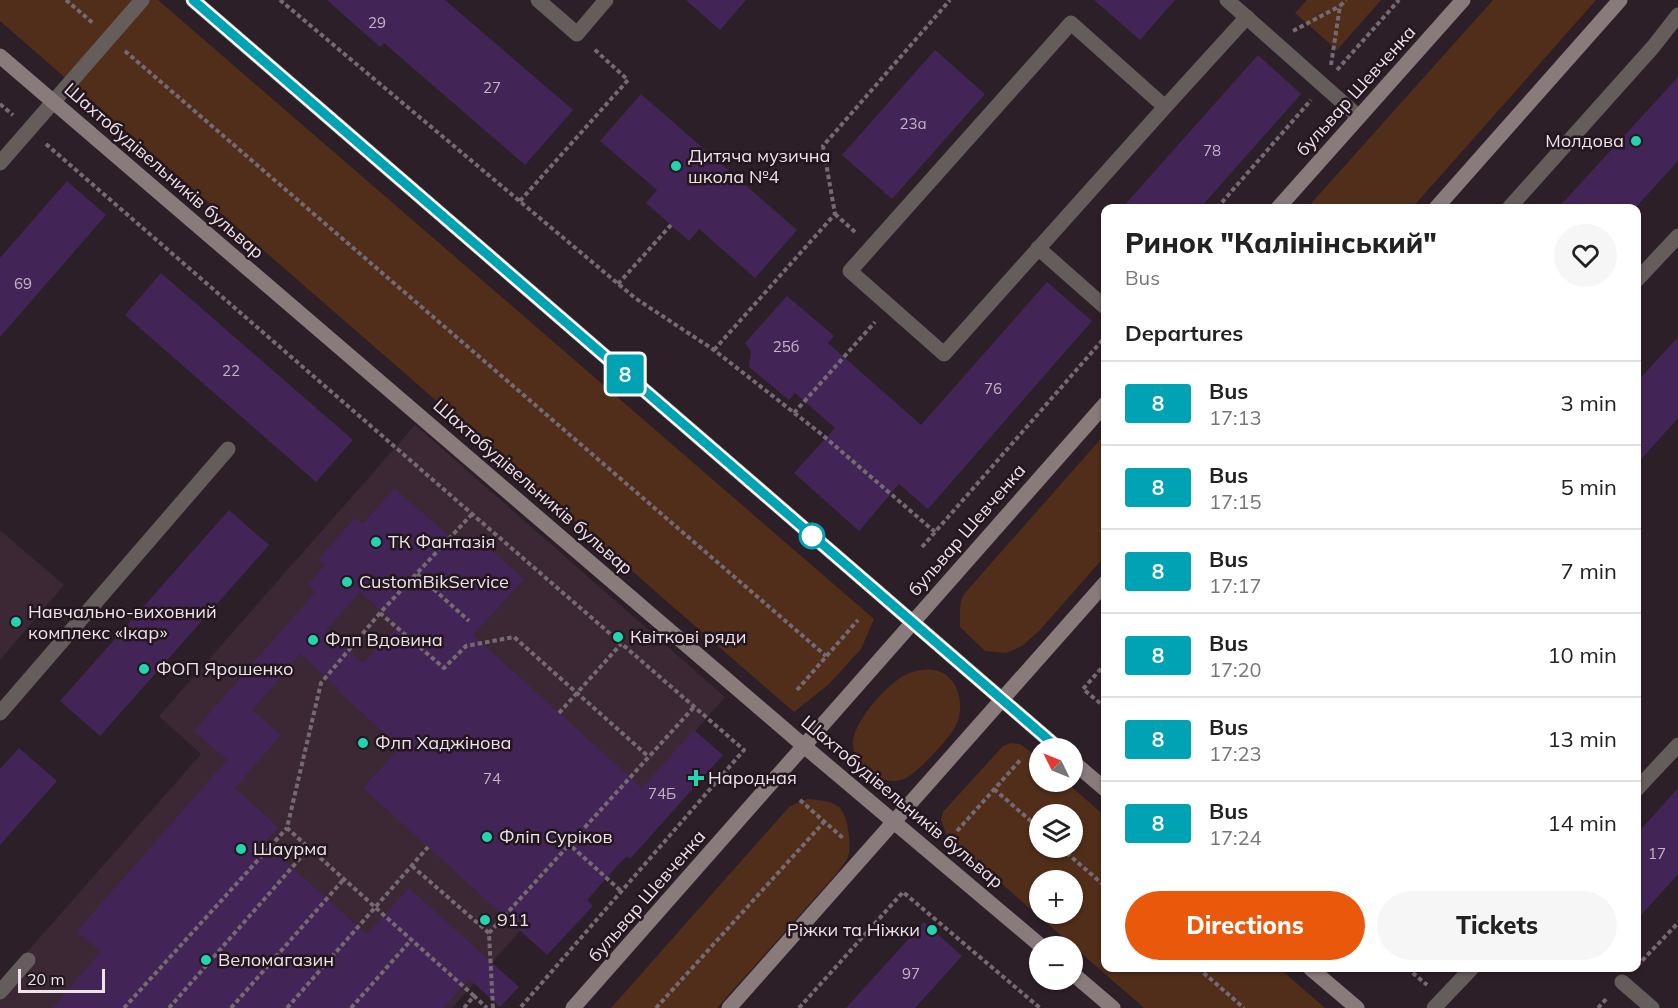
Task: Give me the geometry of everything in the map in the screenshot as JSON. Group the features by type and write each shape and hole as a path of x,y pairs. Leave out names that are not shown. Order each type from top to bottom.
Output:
{"main road":[{"path":"193,0 1046,738"},
{"name":"бульвар Шевченка","path":"1282,204 1463,0"},
{"path":"1442,204 1620,0"},
{"name":"Шахтобудівельників бульвар","path":"0,56 804,746 1029,936"},
{"name":"бульвар Шевченка","path":"573,1008 1101,410"},
{"path":"729,1008 1101,588"},
{"path":"1083,770 1101,786"},
{"path":"1316,972 1357,1008"},
{"path":"1083,982 1113,1008"}],"street":[{"path":"0,163 142,0"},
{"path":"538,0 576,34 606,0"},
{"path":"1227,0 1359,117"},
{"path":"1513,204 1678,15"},
{"path":"1165,107 1071,23 850,271 944,354 1247,17"},
{"path":"1641,276 1678,236"},
{"path":"1038,248 1101,304"},
{"path":"0,713 228,449"},
{"path":"1641,785 1678,745"},
{"path":"0,992 28,960"},
{"path":"1434,1008 1468,972"},
{"path":"1622,982 1652,1008"}],"path":[{"path":"66,0 826,656"},
{"path":"280,0 635,298 714,350 794,413 934,532"},
{"path":"714,350 835,214 823,146 950,0"},
{"path":"1274,41 1340,6 1346,0"},
{"path":"1330,69 1340,6"},
{"path":"520,201 628,80 576,34"},
{"path":"0,104 744,750 520,1008"},
{"path":"618,284 671,225"},
{"path":"794,413 889,305"},
{"path":"922,547 1101,342"},
{"path":"124,1008 287,828 321,683 380,613 472,514"},
{"path":"417,574 469,621"},
{"path":"380,613 444,668 466,646 514,637 649,757"},
{"path":"797,690 858,620"},
{"path":"559,713 621,644"},
{"path":"1101,669 1083,689 1101,704"},
{"path":"489,933 694,707"},
{"path":"957,831 1022,758"},
{"path":"994,789 1029,819"},
{"path":"800,800 844,839"},
{"path":"656,1008 824,822"},
{"path":"287,828 487,1008"},
{"path":"561,837 621,891"},
{"path":"287,1008 428,847"},
{"path":"169,1008 309,848"},
{"path":"1072,858 1101,883"},
{"path":"412,866 489,933 494,1008"},
{"path":"231,1008 344,879"},
{"path":"799,1008 903,892 1040,1008"},
{"path":"1641,961 1678,923"},
{"path":"351,1008 411,940"},
{"path":"1203,972 1245,1008"},
{"path":"464,1008 474,996"}],"shaded area":[{"path":"0,0 158,0 874,619 861,649 829,684 794,712 0,21"},
{"path":"1307,0 1381,0 1337,50 1295,13"},
{"path":"1493,0 1596,0 1416,204 1311,204"},
{"path":"415,425 725,697 452,1008 0,1008 0,983 201,754 159,716"},
{"path":"1101,439 1101,561 1040,630 1022,646 1006,653 985,651 960,627 961,600"},
{"name":"Навчально-виховний комплекс «Ікар»","path":"0,530 64,585 0,660"},
{"path":"920,670 942,673 954,684 960,700 956,725 941,746 911,775 898,781 877,778 863,769 856,757 853,743 855,732 866,712 882,693 899,679"},
{"path":"1011,743 1020,744 1029,751 1029,792 1077,792 1101,813 1101,970 1083,955 1083,936 1062,936 1048,924 1083,924 1083,870 1029,870 1029,908 947,836 941,820 943,812 1003,746"},
{"path":"807,799 832,803 842,811 850,845 848,857 837,873 717,1008 611,1008 790,806"},
{"path":"1103,972 1284,972 1325,1008 1144,1008"}],"building":[{"path":"327,0 445,0 573,110 525,165 384,43 380,47"},
{"path":"686,0 746,0 720,30"},
{"path":"1094,0 1175,0 1140,40"},
{"path":"935,50 985,94 892,199 842,155"},
{"path":"1258,55 1301,94 1204,204 1126,204"},
{"path":"1678,77 1678,161 1639,204 1562,204"},
{"name":"Дитяча музична школа №4","path":"641,94 797,230 755,278 699,229 689,241 646,203 657,190 600,141"},
{"path":"67,181 106,215 0,337 0,258"},
{"path":"161,273 353,440 316,482 125,315"},
{"path":"1047,282 1092,321 928,509 899,484 859,531 794,473 835,428 795,393 789,400 749,367 751,351 745,343 787,296 834,336 828,343 921,425"},
{"path":"1678,337 1678,418 1641,459 1641,378"},
{"path":"394,488 461,546 473,534 524,579 473,635 642,788 694,730 723,755 630,859 627,856 587,900 593,906 547,955 363,788 400,747 300,654 252,710 281,735 235,788 278,827 264,843 367,934 409,888 519,987 500,1007 469,979 443,1008 53,1008 100,952 77,931 227,760 194,731 315,592 308,585 325,565 318,559 355,518 363,524","holes":["360,592 398,626 363,663 326,631"]},
{"path":"229,510 269,545 100,736 60,701"},
{"path":"19,748 57,781 0,845 0,769"},
{"path":"1678,788 1678,874 1641,915 1641,829"},
{"path":"924,922 962,956 915,1008 846,1008"}],"bus line":[{"name":"8","path":"193,0 1046,738"}],"place":[{"name":"Молдова","path":"1636,141"},
{"name":"Дитяча музична школа №4","path":"676,166"},
{"name":"ТК Фантазія","path":"376,542"},
{"name":"CustomBikService","path":"347,582"},
{"name":"Навчально-виховний комплекс «Ікар»","path":"16,622"},
{"name":"Квіткові ряди","path":"618,637"},
{"name":"Флп Вдовина","path":"313,640"},
{"name":"ФОП Ярошенко","path":"144,669"},
{"name":"Флп Хаджінова","path":"363,743"},
{"name":"Народная","path":"696,778"},
{"name":"Фліп Суріков","path":"487,837"},
{"name":"Шаурма","path":"241,849"},
{"name":"911","path":"485,920"},
{"name":"Ріжки та Ніжки","path":"932,930"},
{"name":"Веломагазин","path":"206,960"}]}
